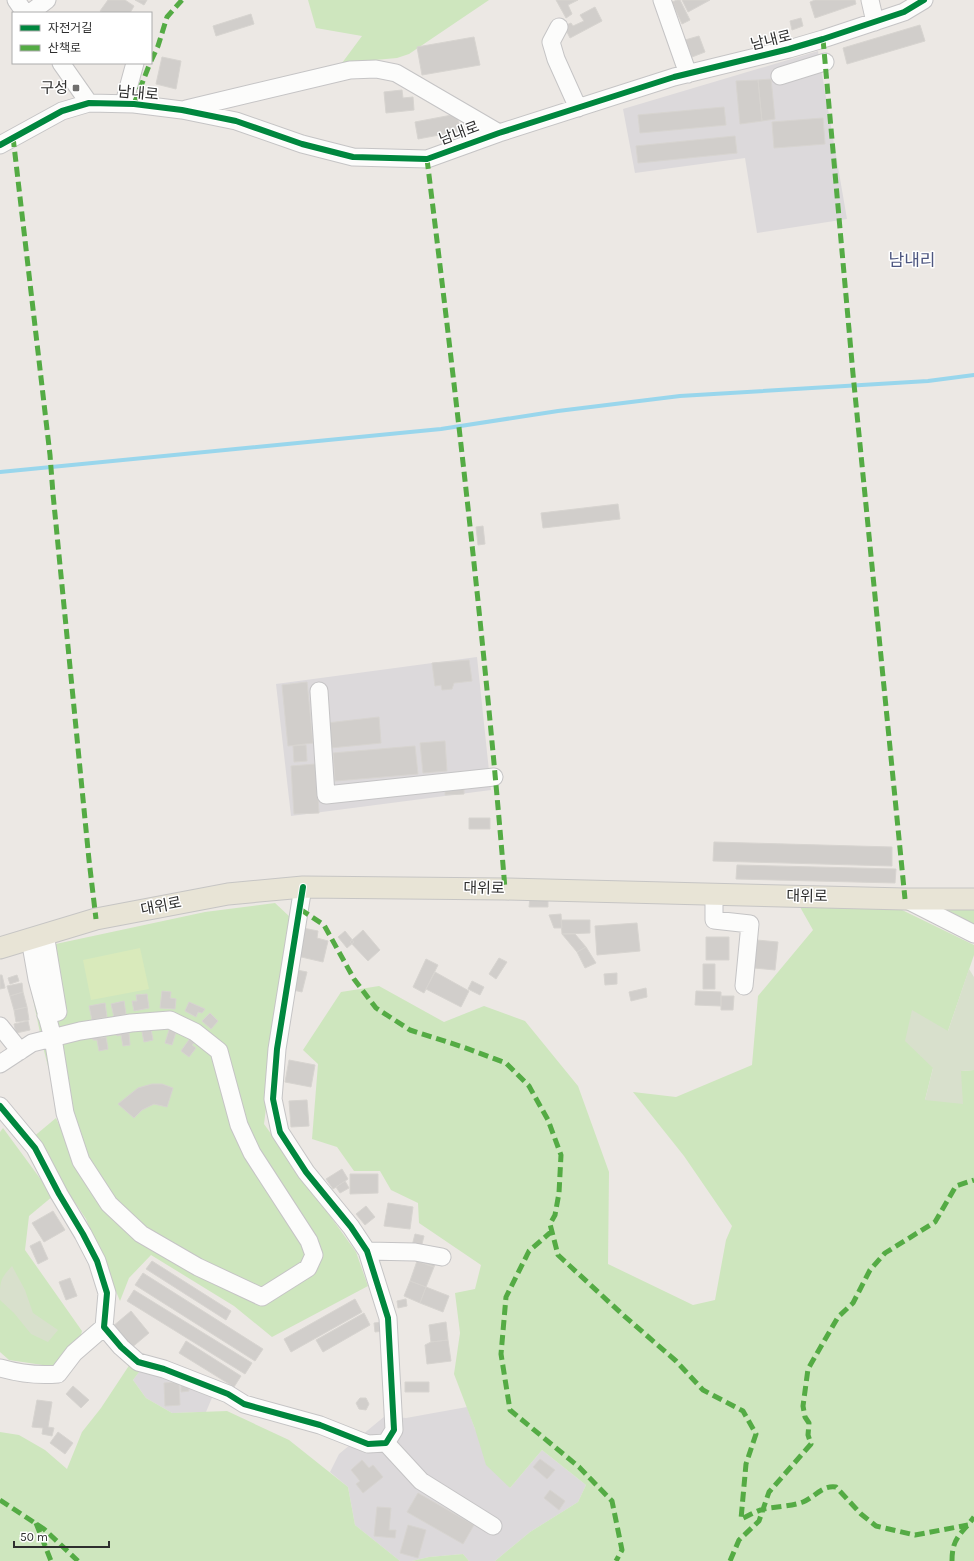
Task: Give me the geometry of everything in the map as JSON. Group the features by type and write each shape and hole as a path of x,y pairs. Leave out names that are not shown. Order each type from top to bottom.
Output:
{"main road":[{"name":"대위로","path":"0,948 96,919 228,894 303,887 505,889 905,899 974,899"}],"street":[{"path":"16,0 24,12"},
{"path":"31,12 47,0"},
{"path":"662,0 688,74"},
{"path":"870,0 875,22"},
{"name":"남내로","path":"0,145 62,111 89,103 124,104 182,110 236,121 302,144 353,157 427,159 499,133 688,74 789,50 904,12 924,0"},
{"path":"559,27 551,42 556,59 578,108"},
{"path":"780,76 825,62"},
{"path":"62,64 89,103"},
{"path":"124,104 136,64"},
{"path":"182,110 350,70 376,69 396,73 499,133"},
{"path":"319,691 326,795 494,777"},
{"path":"303,887 277,1049 273,1099 280,1132 306,1172 351,1227 367,1251 388,1318 394,1430 386,1443"},
{"path":"714,894 714,920 750,924 744,986"},
{"path":"905,899 974,934"},
{"path":"0,1064 32,1043 53,1038 80,1031 124,1024 170,1020 195,1032 219,1051 239,1125 252,1153 309,1241 314,1255 308,1268 262,1297 198,1267 142,1234 109,1204 81,1161 65,1113 53,1038 46,1015 58,1012 38,936"},
{"path":"0,1026 20,1051"},
{"path":"0,1106 35,1148 59,1194 84,1234 97,1261 107,1293 104,1328 121,1348 138,1362 164,1368 228,1394 244,1404 320,1425 368,1444 386,1443 421,1480 493,1526"},
{"path":"367,1251 415,1252 442,1257"},
{"path":"0,1368 21,1374 40,1376 58,1374 74,1353 104,1328"}],"shaded area":[{"path":"818,51 847,219 757,233 745,158 635,173 623,109"},
{"path":"477,657 491,790 291,816 276,684"},
{"path":"142,1368 214,1393 206,1412 172,1413 146,1398 133,1380"},
{"path":"467,1407 475,1429 510,1488 542,1450 586,1485 578,1502 530,1532 495,1561 469,1561 463,1554 429,1557 412,1561 400,1561 355,1525 348,1487 330,1472 339,1454 385,1416 406,1418"}],"green space":[{"path":"308,0 489,0 409,54 397,58 342,63 362,36 316,28"},
{"path":"275,903 290,917 264,1124 356,1252 368,1286 272,1337 234,1306 151,1255 129,1278 120,1301 86,1219 32,1138 56,1118 69,1147 43,1047 23,951 205,912"},
{"path":"936,906 974,907 974,931"},
{"path":"800,907 900,909 974,945 974,955 948,1031 933,1068 925,1100 961,1071 974,1070 974,1561 495,1561 530,1532 578,1502 586,1485 542,1450 510,1488 486,1465 475,1429 454,1374 460,1333 455,1293 475,1289 481,1265 419,1223 418,1203 391,1190 380,1171 354,1171 337,1147 312,1139 318,1064 303,1050 341,992 379,986 444,1022 484,1006 525,1021 578,1086 609,1172 608,1264 693,1305 715,1300 726,1240 732,1226 684,1156 633,1092 676,1097 752,1065 758,996 813,930"},
{"path":"140,948 149,989 91,1000 83,960"},
{"path":"969,969 974,977 974,1070 961,1071 963,1104 925,1100 933,1068 905,1041 912,1010 948,1031"},
{"path":"3,1128 53,1196 29,1216 25,1250 82,1331 77,1350 56,1367 9,1360 0,1352 0,1132"},
{"path":"12,1266 25,1290 33,1313 58,1330 48,1342 31,1334 14,1313 0,1300 0,1288 2,1281 5,1274"},
{"path":"132,1361 142,1368 133,1380 146,1398 172,1413 227,1411 289,1440 348,1487 355,1525 400,1561 0,1561 0,1432 19,1435 45,1450 67,1469 82,1432 101,1408"},
{"path":"463,1554 469,1561 412,1561 429,1557"}],"building":[{"path":"108,0 125,0 134,6 131,12 100,11"},
{"path":"135,0 147,0 144,5"},
{"path":"556,0 578,0 568,5 572,14 566,18"},
{"path":"680,0 690,20 682,24 672,2"},
{"path":"682,0 710,0 688,12"},
{"path":"815,0 855,0 856,4 815,18 810,2"},
{"path":"595,7 602,21 570,38 564,26 571,23 573,26 584,21 580,15"},
{"path":"251,14 254,24 216,36 213,26"},
{"path":"801,18 803,26 792,30 790,21"},
{"path":"920,25 925,41 847,64 843,48"},
{"path":"699,36 705,52 692,57 685,40"},
{"path":"474,37 480,65 422,75 417,47"},
{"path":"162,57 181,61 176,89 156,84"},
{"path":"771,79 775,119 762,121 758,80"},
{"path":"758,80 762,121 740,124 736,81"},
{"path":"402,90 403,98 413,97 414,110 386,113 384,92"},
{"path":"724,107 726,125 640,133 638,115"},
{"path":"457,114 460,131 418,139 415,122"},
{"path":"823,118 825,144 774,148 772,122"},
{"path":"735,136 737,153 638,163 636,146"},
{"path":"618,504 620,519 543,528 541,513"},
{"path":"483,526 485,544 478,545 476,527"},
{"path":"469,660 472,681 454,683 452,689 442,690 441,685 435,686 432,663"},
{"path":"307,682 313,743 288,746 282,685"},
{"path":"379,717 381,743 330,748 327,723"},
{"path":"445,741 447,771 423,773 420,743"},
{"path":"306,745 307,761 294,762 293,746"},
{"path":"415,746 418,774 335,781 333,753"},
{"path":"316,764 319,813 294,814 291,766"},
{"path":"464,785 464,794 445,795 445,786"},
{"path":"469,818 490,818 490,829 469,829"},
{"path":"714,842 892,847 892,866 713,861"},
{"path":"737,865 896,869 895,883 736,879"},
{"path":"530,897 548,897 548,907 529,907"},
{"path":"561,914 562,928 554,928 549,915"},
{"path":"561,920 590,920 590,933 562,934"},
{"path":"637,923 640,951 597,955 595,926"},
{"path":"303,928 318,931 317,938 328,941 323,962 297,956"},
{"path":"363,930 380,950 368,961 350,942"},
{"path":"345,931 354,942 347,948 338,937"},
{"path":"562,934 575,934 586,947 577,952"},
{"path":"706,937 729,937 729,960 706,960"},
{"path":"757,940 778,942 775,970 754,968"},
{"path":"586,947 596,963 585,968 577,952"},
{"path":"499,958 507,962 496,979 489,974"},
{"path":"426,959 438,965 424,993 413,987"},
{"path":"703,964 715,964 715,989 703,989"},
{"path":"297,970 307,972 302,992 293,990"},
{"path":"435,972 469,991 461,1007 426,989"},
{"path":"617,973 617,984 605,985 604,974"},
{"path":"0,975 2,975 5,988 0,989"},
{"path":"17,975 19,981 10,984 8,978"},
{"path":"472,981 484,987 480,995 468,989"},
{"path":"22,983 23,992 10,996 7,986"},
{"path":"646,988 647,997 631,1001 629,992"},
{"path":"162,991 171,992 170,998 176,999 175,1009 160,1008"},
{"path":"696,991 721,992 721,1006 695,1005"},
{"path":"23,992 27,1007 14,1010 10,996"},
{"path":"147,994 149,1008 134,1011 132,1001 137,1001 136,995"},
{"path":"721,996 734,996 733,1010 721,1010"},
{"path":"124,1001 126,1014 114,1017 111,1004"},
{"path":"189,1002 205,1009 202,1013 198,1012 196,1017 185,1011"},
{"path":"105,1003 107,1017 92,1020 89,1006"},
{"path":"27,1007 29,1020 16,1022 14,1010"},
{"path":"210,1013 218,1021 211,1029 202,1021"},
{"path":"28,1021 30,1030 16,1033 14,1024"},
{"path":"141,1027 151,1029 153,1040 144,1042"},
{"path":"170,1027 177,1029 172,1045 165,1043"},
{"path":"124,1029 124,1033 129,1033 130,1045 123,1046 121,1035 117,1036 116,1030"},
{"path":"100,1032 101,1038 106,1037 108,1049 99,1051 97,1040 93,1040 92,1033"},
{"path":"191,1037 196,1040 192,1045 196,1048 189,1057 181,1051"},
{"path":"289,1060 315,1065 311,1087 285,1082"},
{"path":"152,1084 162,1084 173,1088 167,1107 154,1104 142,1110 134,1118 118,1104 138,1088"},
{"path":"307,1100 309,1126 291,1127 289,1101"},
{"path":"342,1169 348,1179 333,1189 326,1179"},
{"path":"350,1174 378,1174 378,1193 350,1194"},
{"path":"345,1181 349,1188 340,1193 336,1187"},
{"path":"388,1203 413,1207 410,1229 384,1226"},
{"path":"366,1206 375,1217 365,1225 356,1214"},
{"path":"53,1211 65,1230 44,1242 32,1223"},
{"path":"415,1234 424,1236 421,1248 412,1246"},
{"path":"40,1241 48,1259 38,1264 30,1246"},
{"path":"420,1254 437,1260 434,1267 417,1261"},
{"path":"152,1261 231,1311 226,1320 146,1269"},
{"path":"417,1261 434,1267 426,1287 410,1281"},
{"path":"143,1273 263,1349 255,1361 135,1285"},
{"path":"70,1278 77,1296 66,1300 59,1282"},
{"path":"410,1281 426,1287 420,1303 404,1296"},
{"path":"426,1287 449,1296 443,1312 420,1303"},
{"path":"134,1290 252,1363 245,1374 127,1301"},
{"path":"355,1299 362,1312 291,1352 284,1339"},
{"path":"406,1299 407,1306 398,1308 397,1301"},
{"path":"131,1311 149,1333 130,1349 112,1327"},
{"path":"364,1313 370,1325 323,1352 316,1340"},
{"path":"383,1322 384,1331 375,1332 374,1323"},
{"path":"446,1322 448,1340 431,1342 429,1325"},
{"path":"448,1340 451,1361 427,1364 425,1345 431,1342"},
{"path":"186,1341 241,1376 234,1387 179,1353"},
{"path":"179,1382 180,1405 165,1406 164,1383"},
{"path":"405,1382 429,1382 429,1392 405,1392"},
{"path":"181,1384 188,1384 189,1391 181,1392"},
{"path":"73,1386 89,1400 81,1408 66,1394"},
{"path":"360,1398 366,1398 369,1404 366,1410 359,1409 356,1403"},
{"path":"37,1400 52,1402 48,1427 54,1428 52,1436 42,1434 43,1428 32,1427"},
{"path":"58,1432 73,1443 65,1454 50,1443"},
{"path":"540,1459 555,1470 547,1479 533,1467"},
{"path":"362,1460 369,1468 373,1465 383,1477 363,1493 356,1484 360,1481 351,1470"},
{"path":"550,1490 565,1501 559,1510 544,1498"},
{"path":"418,1493 474,1525 463,1544 407,1512"},
{"path":"377,1507 391,1508 389,1530 396,1530 395,1538 374,1536"},
{"path":"408,1525 426,1530 418,1558 400,1553"}],"waterway":[{"path":"0,472 441,429 558,411 680,396 928,381 974,375"}],"marked path":[{"path":"152,59 158,46 167,17 182,0"},
{"path":"823,39 853,374 905,899"},
{"path":"134,104 150,64"},
{"path":"13,137 50,455 96,919"},
{"path":"427,159 470,524 489,706 505,889"},
{"path":"300,909 324,925 354,979 376,1008 410,1030 506,1063 529,1086 548,1120 561,1155 559,1193 555,1215 550,1224 558,1255 676,1361 703,1390 743,1411 756,1434 746,1464 741,1519 764,1509 803,1502 827,1488 836,1487 861,1514 876,1526 915,1535 968,1525"},
{"path":"730,1561 739,1540 759,1521 769,1492 811,1444 808,1435 809,1423 805,1417 803,1406 808,1369 838,1317 853,1303 870,1270 885,1253 935,1222 956,1186 974,1180"},
{"path":"552,1231 529,1251 506,1297 501,1354 510,1410 579,1467 612,1501 622,1550 616,1561"},
{"path":"0,1500 44,1529 78,1561"},
{"path":"952,1561 952,1553 956,1541 974,1517"},
{"path":"36,1523 51,1561"}],"cycle path":[{"path":"0,145 62,111 89,103 134,104 182,110 236,121 302,144 353,157 427,159 499,133 674,77 789,49 823,39 904,12 924,0"},
{"path":"0,1106 35,1148 97,1261 107,1293 104,1327 121,1347 138,1362 164,1369 228,1394 244,1404 320,1425 368,1444 386,1443 394,1430 388,1318 367,1251 351,1227 306,1172 280,1132 273,1099 277,1049 303,887"}],"place":[{"name":"구성","path":"76,88"}],"district":[{"name":"남내리","path":"912,260"}]}
